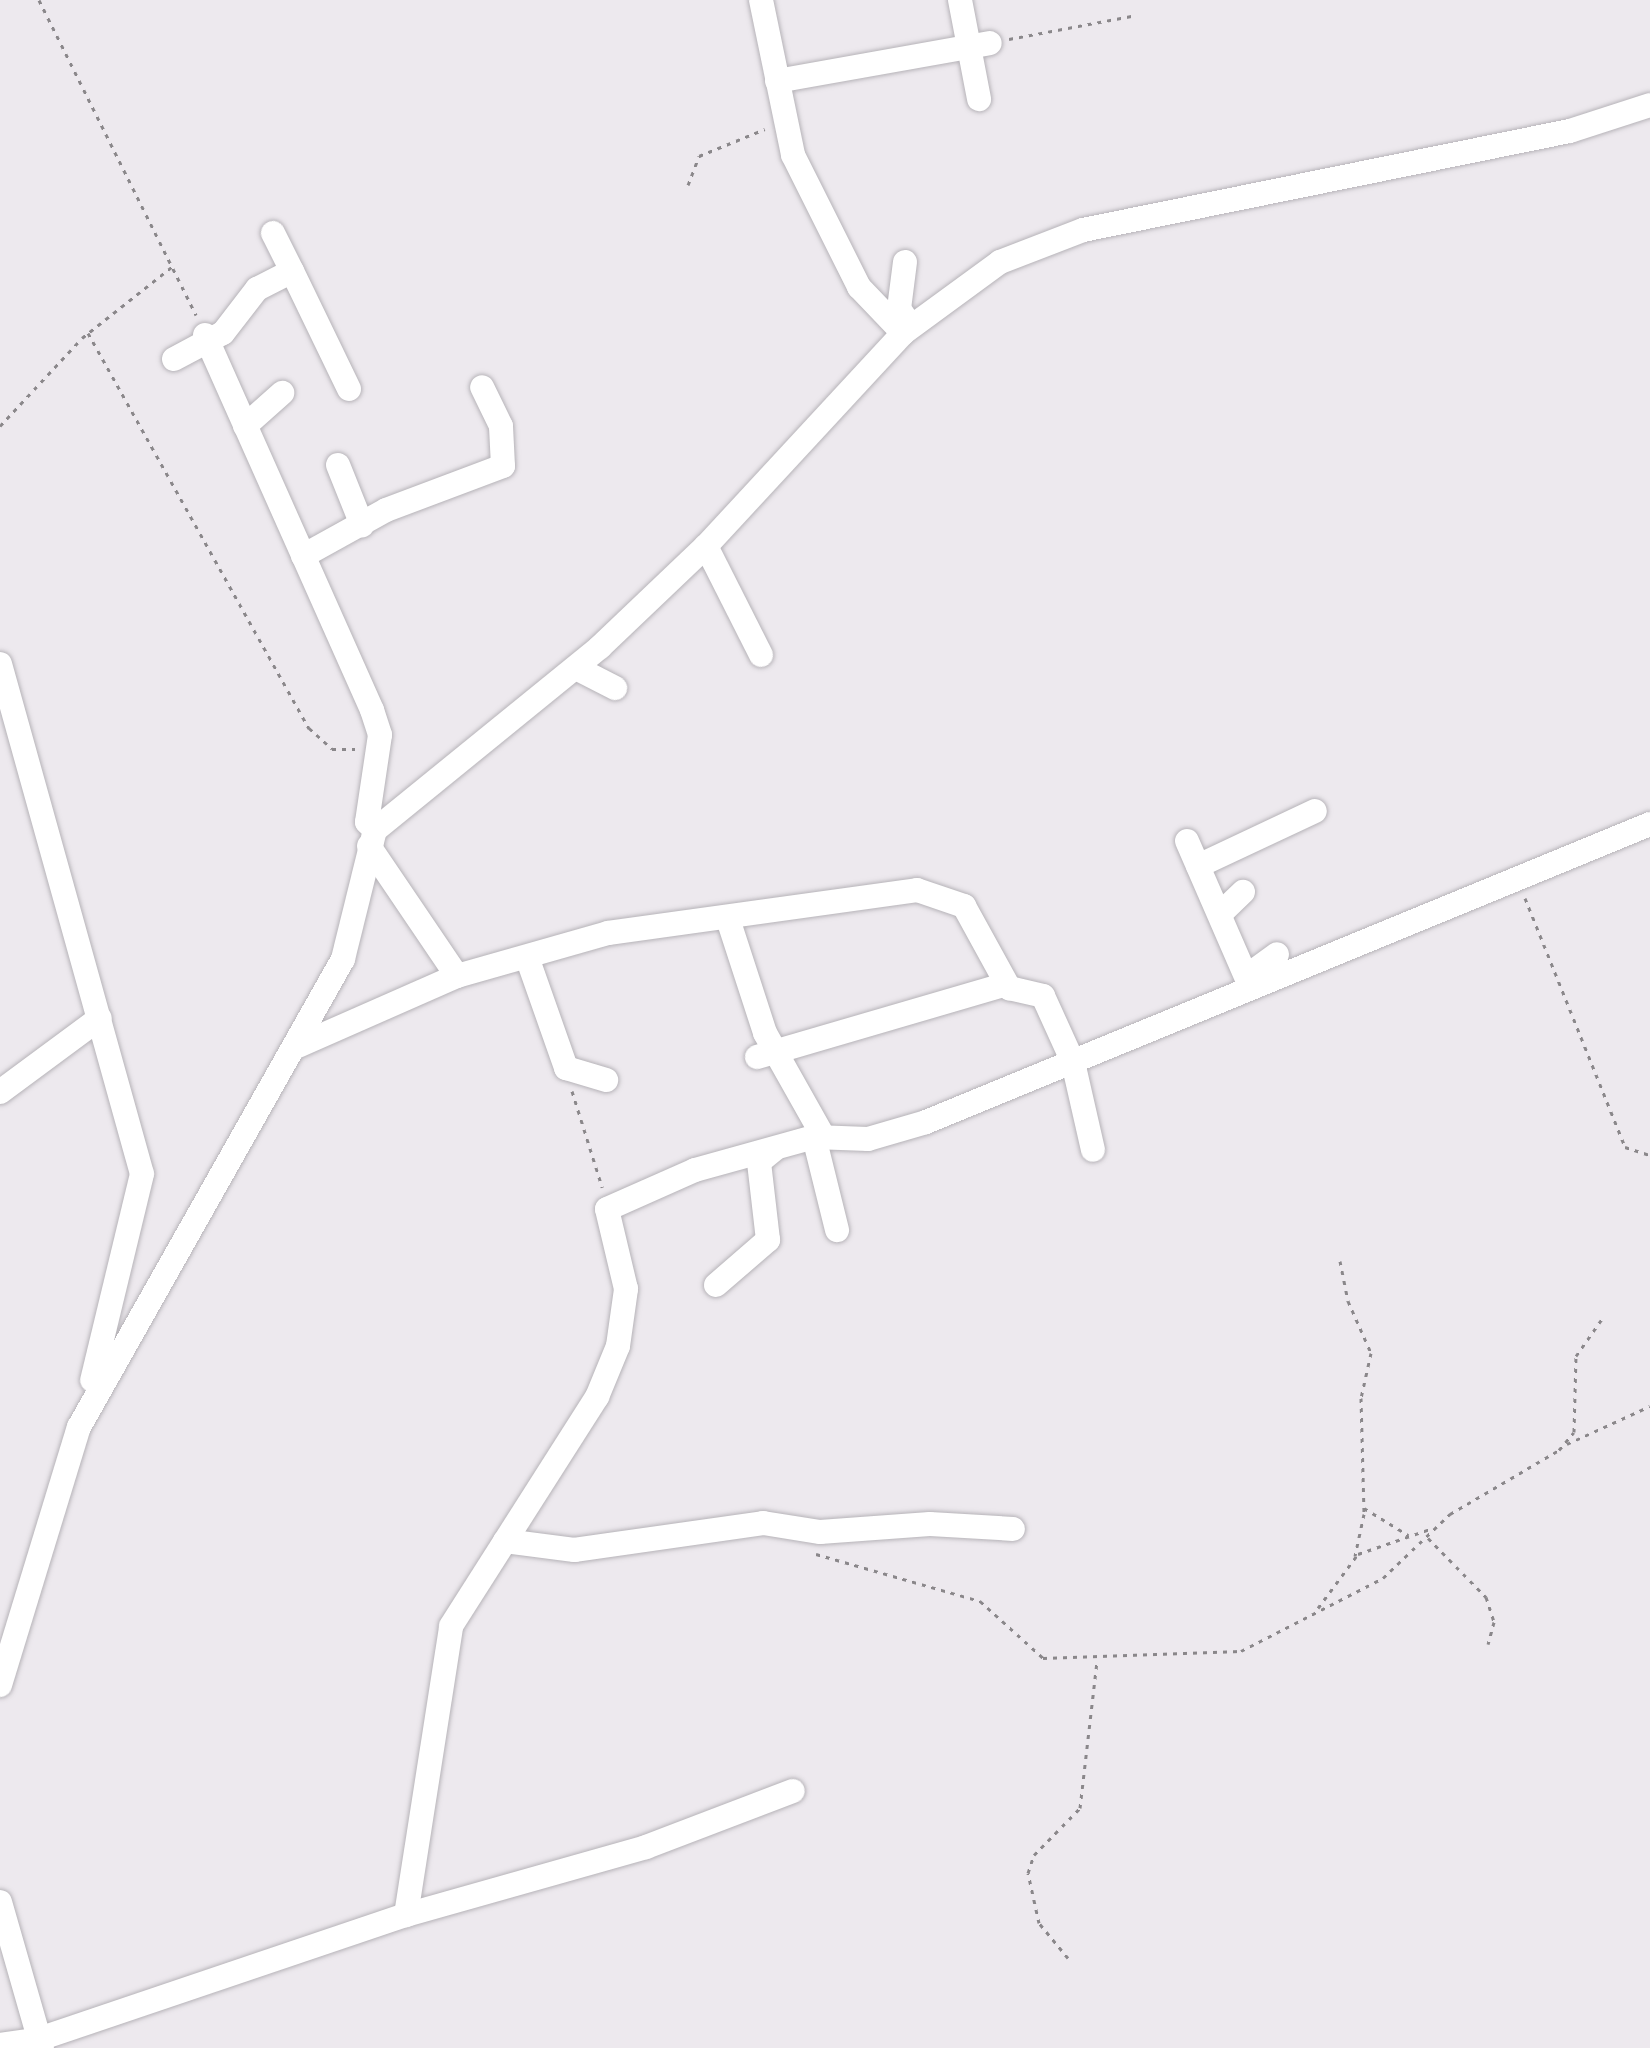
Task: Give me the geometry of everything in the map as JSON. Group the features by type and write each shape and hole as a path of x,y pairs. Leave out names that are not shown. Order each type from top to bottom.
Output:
{"street":[{"path":"761,0 783,122 859,287 907,329"},
{"path":"960,0 979,44 979,99"},
{"path":"777,81 979,44"},
{"path":"79,1427 298,1046 343,959 372,838 576,668 706,546 907,329 1000,262 1083,230 1557,134 1650,105"},
{"path":"273,233 349,389"},
{"path":"905,262 899,309 907,329"},
{"path":"174,359 206,339 257,289 292,271"},
{"path":"206,339 372,710 376,749 367,822 372,838 457,976"},
{"path":"303,556 362,525 503,466 501,426 482,387"},
{"path":"245,426 282,393"},
{"path":"338,465 362,525"},
{"path":"706,546 761,655"},
{"path":"0,664 142,1174 79,1427 0,1685"},
{"path":"576,668 615,688"},
{"path":"1198,866 1315,811"},
{"path":"406,1915 451,1626 597,1397 618,1346 626,1289 608,1208 681,1175 818,1136 868,1139 926,1122 1073,1062 1248,981 1520,883 1650,824"},
{"path":"1187,841 1248,981"},
{"path":"298,1046 457,976 608,933 728,919 917,890 953,897 976,923 1006,984"},
{"path":"1220,914 1243,892"},
{"path":"728,919 766,1054 818,1136 837,1230"},
{"path":"1248,981 1277,954"},
{"path":"527,957 572,1075 606,1080"},
{"path":"766,1054 1006,984 1043,996 1073,1062 1093,1150"},
{"path":"0,1092 100,1018"},
{"path":"716,1285 768,1240 759,1162 774,1150"},
{"path":"505,1541 574,1550 763,1523 788,1527 1013,1529"},
{"path":"0,2045 39,2044 406,1915 646,1847 793,1791"},
{"path":"0,1902 39,2044"}],"path":[{"path":"39,0 174,265 206,339"},
{"path":"979,44 1137,15"},
{"path":"688,185 699,156 783,122"},
{"path":"0,426 88,333 174,265"},
{"path":"88,333 320,744 376,749"},
{"path":"1520,883 1625,1147 1650,1155"},
{"path":"572,1075 608,1208"},
{"path":"1318,1610 1355,1556 1364,1508 1361,1398 1371,1353 1348,1301 1340,1261"},
{"path":"1563,1445 1579,1409 1576,1356 1604,1316"},
{"path":"1355,1556 1437,1527 1563,1445 1650,1406"},
{"path":"1364,1508 1410,1535"},
{"path":"788,1527 826,1560 980,1601 1043,1658 1097,1661 1241,1651 1383,1578 1437,1527"},
{"path":"1428,1538 1486,1597 1494,1622 1488,1644"},
{"path":"1068,1958 1039,1923 1028,1873 1034,1855 1080,1808 1097,1661"}]}
